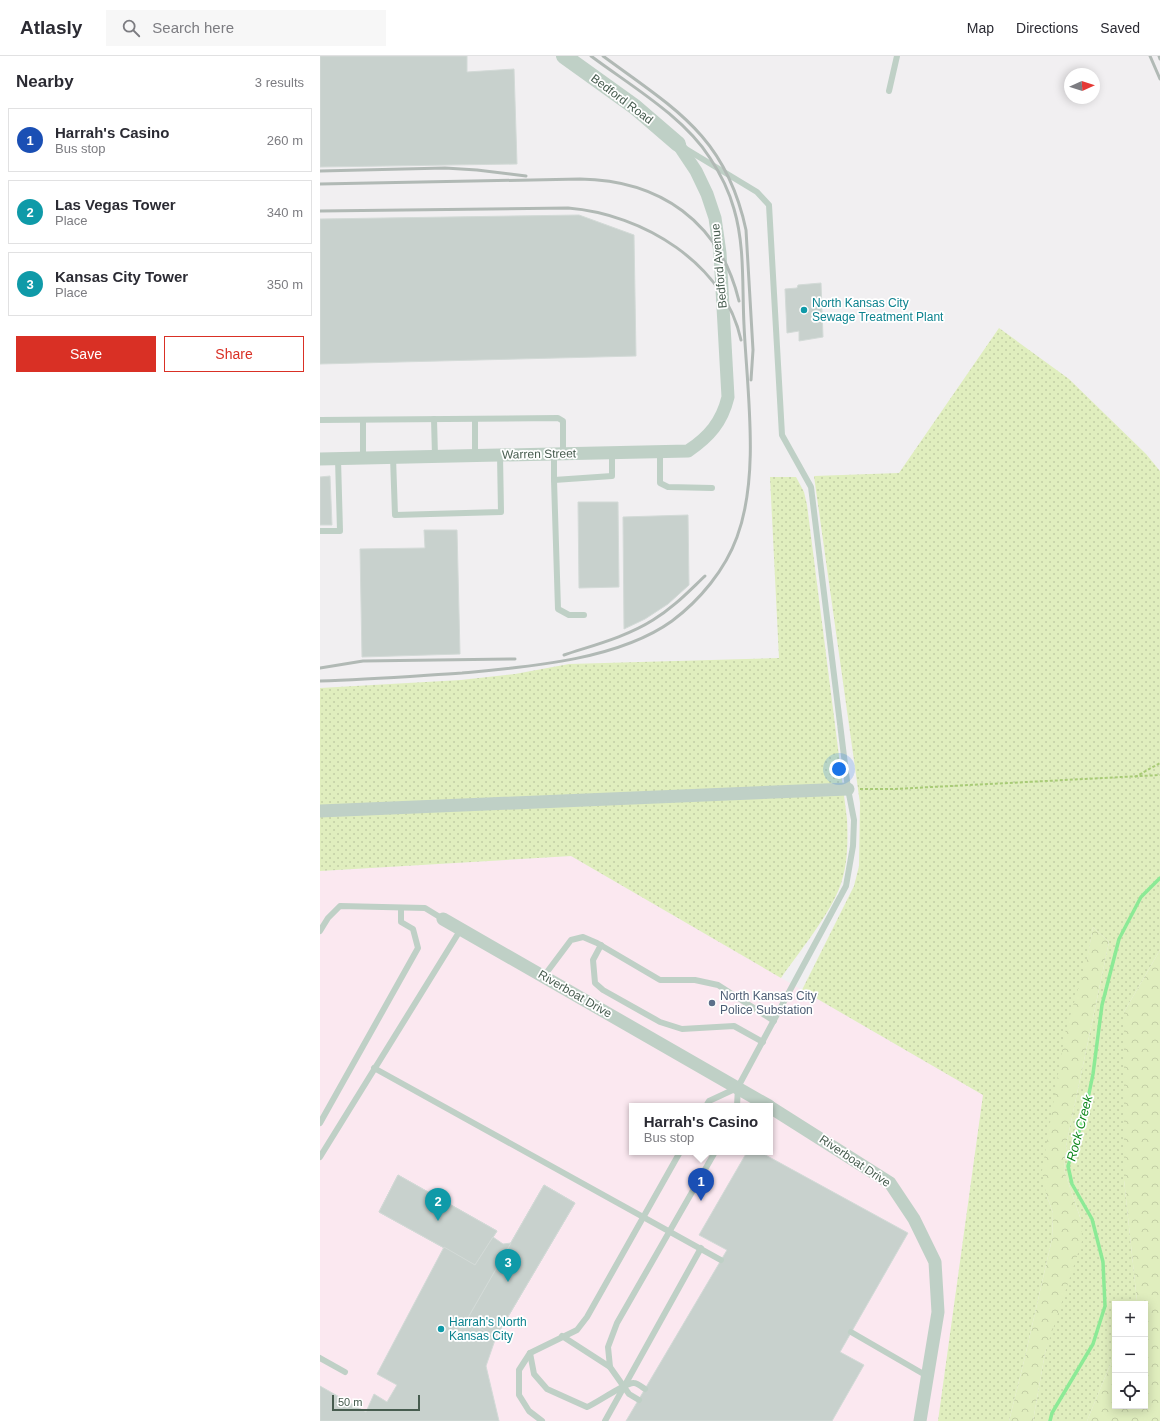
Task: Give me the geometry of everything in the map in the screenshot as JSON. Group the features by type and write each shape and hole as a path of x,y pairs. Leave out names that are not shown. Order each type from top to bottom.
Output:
{"street":[{"name":"Bedford Road","path":"564,56 634,107 678,144"},
{"name":"Bedford Avenue","path":"678,144 698,177 715,218 720,253 728,397"},
{"name":"Warren Street","path":"320,459 688,451 702,442 714,430 725,410 728,397"},
{"path":"320,811 848,789"},
{"name":"Riverboat Drive","path":"443,919 764,1103"},
{"name":"Riverboat Drive","path":"773,1109 890,1183 914,1219 935,1262 938,1312 920,1421"}],"lane":[{"path":"889,91 897,56"},
{"path":"678,144 757,192 769,205 782,435 811,487 848,789 854,820 853,846 846,886 738,1087 737,1103"},
{"path":"320,420 558,418 563,421 554,480 558,609 569,615 584,615"},
{"path":"434,419 435,456"},
{"path":"475,419 475,456"},
{"path":"363,420 363,458"},
{"path":"554,480 612,476 612,452"},
{"path":"660,452 660,483 668,487 712,488"},
{"path":"393,457 395,515 501,512 500,455"},
{"path":"320,532 340,531 338,458"},
{"path":"320,931 328,918 340,906 425,908 443,919"},
{"path":"320,1123 418,948 413,929 402,922 401,908"},
{"path":"320,1157 461,929"},
{"path":"544,976 571,940 583,937 601,945 660,980 695,980 718,985 774,1021"},
{"path":"601,945 593,960 595,983 603,990 660,1022 675,1027 682,1029 734,1026 763,1042"},
{"path":"374,1068 721,1260"},
{"path":"708,1103 709,1101 738,1087"},
{"path":"542,1421 529,1412 519,1395 519,1370 530,1353 562,1336 577,1330 587,1317 678,1155"},
{"path":"610,1367 608,1347 617,1323 713,1155"},
{"path":"605,1421 701,1248"},
{"path":"851,1332 927,1376"},
{"path":"562,1336 610,1367 629,1394 639,1400"},
{"path":"530,1353 534,1374 548,1389 587,1407 604,1399 624,1385 635,1383 645,1389"},
{"path":"320,1358 345,1372"}],"path":[{"path":"1134,777 1160,763"},
{"path":"848,789 894,789 1160,775"}],"shaded area":[{"path":"571,856 983,1095 938,1421 320,1421 320,871"}],"green space":[{"path":"999,328 1069,379 1146,454 1160,471 1160,950 1124,1012 1124,1180 1137,1301 1112,1301 1112,1360 1087,1421 1033,1421 1045,1353 1081,1220 1064,1170 1067,1141 1109,942 1093,927 1046,1194 1053,1213 1052,1239 1009,1421 938,1421 983,1095 802,990 854,886 859,866 860,803 814,476 899,473"},
{"path":"770,477 796,477 804,492 807,505 847,819 846,863 839,889 828,911 805,946 781,978 571,856 320,871 320,688 461,680 515,674 569,664 779,658"},
{"path":"1093,927 1109,942 1067,1141 1064,1170 1081,1220 1082,1241 1045,1353 1033,1421 1009,1421 1052,1239 1053,1213 1046,1194 1042,1171 1065,1033 1087,959"},
{"path":"1160,950 1160,1421 1087,1421 1112,1360 1112,1409 1148,1409 1148,1301 1137,1301 1124,1180 1124,1012"}],"building":[{"path":"320,56 467,56 467,72 514,69 517,164 320,167"},
{"path":"579,215 634,235 636,356 320,364 320,219"},
{"name":"North Kansas City Sewage Treatment Plant","path":"821,283 823,337 799,341 799,331 787,333 785,289 797,288 798,285"},
{"path":"330,476 332,525 320,525 320,477"},
{"path":"578,502 618,502 619,587 579,588"},
{"path":"688,515 689,585 668,604 645,619 624,629 623,517"},
{"path":"424,530 457,530 460,654 362,657 360,549 425,548"},
{"path":"745,1155 765,1155 908,1233 840,1352 864,1365 832,1421 626,1421 727,1250 699,1235"},
{"path":"398,1175 497,1231 475,1265 379,1212"},
{"path":"398,1175 497,1231 475,1265 379,1212"},
{"path":"544,1185 575,1203 496,1337 466,1321"},
{"path":"544,1185 575,1203 496,1337 466,1321"},
{"name":"Harrah's North Kansas City","path":"493,1237 503,1244 511,1243 466,1321 496,1337 486,1366 499,1421 320,1421 320,1386 366,1412 374,1394 387,1402 397,1385 377,1374 444,1247 475,1265"}],"waterway":[{"name":"Rock Creek","path":"1050,1421 1052,1413 1093,1344 1105,1306 1103,1262 1092,1219 1072,1184 1068,1166 1085,1113 1093,1074 1102,1005 1119,939 1141,897 1160,878"}],"railway":[{"path":"320,681 409,677 515,668 572,659 626,645 650,634 672,621 692,604 719,573 732,549 744,513 750,460 749,405 740,237 732,202 714,164 699,143 686,129 655,102 591,56"},
{"path":"603,56 653,92 675,110 694,128 711,148 725,171 737,198 746,230 753,350 751,380"},
{"path":"1150,56 1160,79"},
{"path":"320,171 445,168 526,176"},
{"path":"320,184 580,179 609,181 636,187 660,197 682,211 701,228 717,249 730,273 739,301"},
{"path":"320,211 568,208 596,212 624,220 651,232 676,247 699,266 717,288 732,312 741,340"},
{"path":"564,655 610,640 643,626 680,600 705,576"},
{"path":"320,668 363,661 515,659"}],"place":[{"name":"North Kansas City Sewage Treatment Plant","path":"804,310"},
{"name":"North Kansas City Police Substation","path":"712,1003"},
{"name":"Harrah's Casino","path":"701,1201"},
{"name":"Las Vegas Tower","path":"438,1221"},
{"name":"Kansas City Tower","path":"508,1282"},
{"name":"Harrah's North Kansas City","path":"441,1329"}]}
